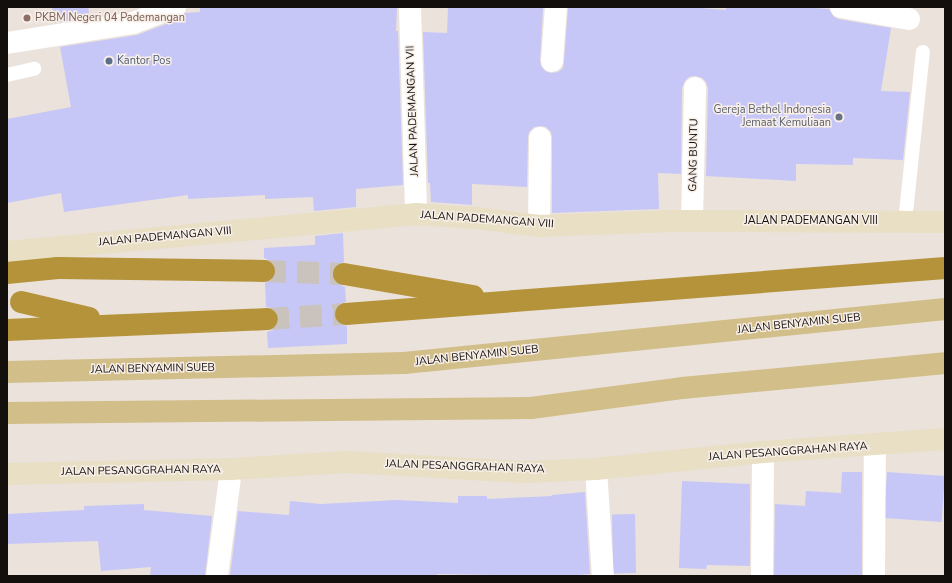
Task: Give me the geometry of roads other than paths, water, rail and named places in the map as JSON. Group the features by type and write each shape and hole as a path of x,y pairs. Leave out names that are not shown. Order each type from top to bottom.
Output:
{"highway":[{"path":"7,273 58,268 264,271"},
{"path":"346,314 945,268"},
{"path":"344,274 508,301"},
{"path":"21,302 117,325"},
{"path":"7,330 267,319"}],"main road":[{"name":"JALAN PADEMANGAN VIII","path":"7,252 416,214 476,218 539,226 692,221 945,222"},
{"name":"JALAN BENYAMIN SUEB","path":"7,372 404,363 945,309"},
{"path":"7,413 531,408 682,388 945,363"},
{"name":"JALAN PESANGGRAHAN RAYA","path":"7,474 231,469 348,462 524,472 596,469 763,452 945,440"}],"street":[{"path":"7,43 133,24 176,7"},
{"name":"JALAN PADEMANGAN VII","path":"410,7 416,214"},
{"path":"552,61 556,7"},
{"path":"841,7 909,19"},
{"name":"GANG BUNTU","path":"692,221 695,88"},
{"path":"539,226 540,138"},
{"path":"874,576 875,445"},
{"path":"762,576 763,452"},
{"path":"218,576 231,469"},
{"path":"596,469 603,576"}],"lane":[{"path":"905,222 923,52"},
{"path":"7,75 34,69"}],"tunnel":[{"path":"264,271 344,274"},
{"path":"267,319 346,314"}],"place":[{"name":"PKBM Negeri 04 Pademangan","path":"27,18"},
{"name":"Kantor Pos","path":"109,61"},
{"name":"Gereja Bethel Indonesia Jemaat Kemuliaan","path":"839,117"}]}
